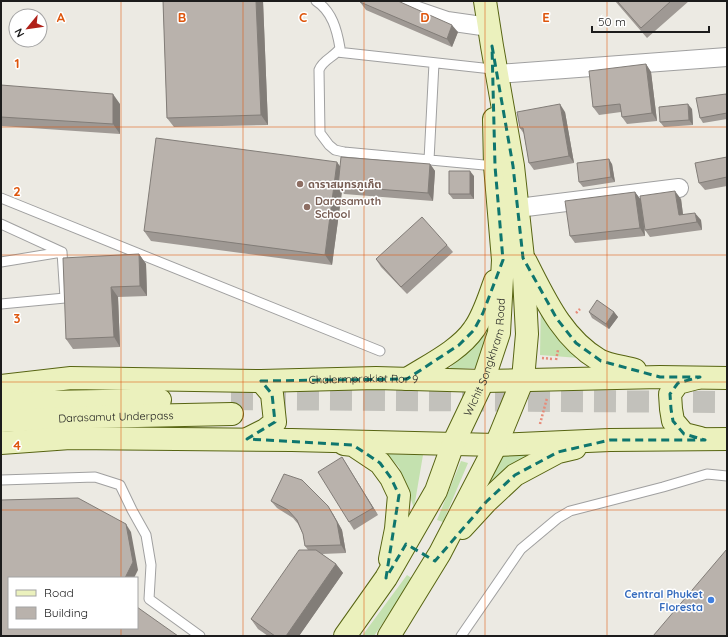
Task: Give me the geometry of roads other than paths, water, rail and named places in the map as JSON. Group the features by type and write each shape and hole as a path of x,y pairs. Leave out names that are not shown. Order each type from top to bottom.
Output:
{"main road":[{"name":"Wichit Songkhram Road","path":"345,636 386,578 436,491 453,444 483,381 499,333 513,259 518,208 514,166 495,71 485,1"},
{"name":"Wichit Songkhram Road","path":"389,636 438,557 496,445 523,379 527,334 495,166 495,71"},
{"path":"408,379 459,345 474,330 513,259 556,319 576,343 601,361 660,377"},
{"name":"Chalermprakiat Ror 9","path":"1,386 71,378 261,381 408,379 483,381 660,377 727,378"},
{"path":"700,377 678,383 670,394 671,409 673,421 684,434 705,440"},
{"path":"247,439 265,430 275,422 272,394 261,381"},
{"name":"Darasamut Underpass","path":"1,406 45,402 231,407 90,417 1,421"},
{"path":"1,444 70,438 247,439 496,445 610,440 727,439"},
{"path":"292,440 353,445 380,463 391,478 400,495 396,529 386,578"},
{"path":"406,544 438,557 486,502 515,475 558,452 610,440"}],"street":[{"path":"391,1 412,10 491,36"},
{"path":"495,71 727,57"},
{"path":"518,208 679,188"}],"lane":[{"path":"316,1 325,8 333,20 340,48 326,60 319,70 320,133 324,140 335,150 344,152 495,166"},
{"path":"337,52 495,71"},
{"path":"430,160 434,63"},
{"path":"1,198 380,351"},
{"path":"1,224 62,252"},
{"path":"1,262 62,252"},
{"path":"1,304 65,298 62,252"},
{"path":"461,636 522,549 558,518 570,511 707,474 727,476"},
{"path":"1,480 95,477 120,485 146,535 151,565 149,599 200,636"}],"tunnel":[{"path":"231,399 727,402"}],"place":[{"name":"ดาราสมุทรภูเก็ต","path":"300,184"},
{"name":"Darasamuth School","path":"307,207"},
{"name":"Central Phuket Floresta","path":"711,600"}]}
